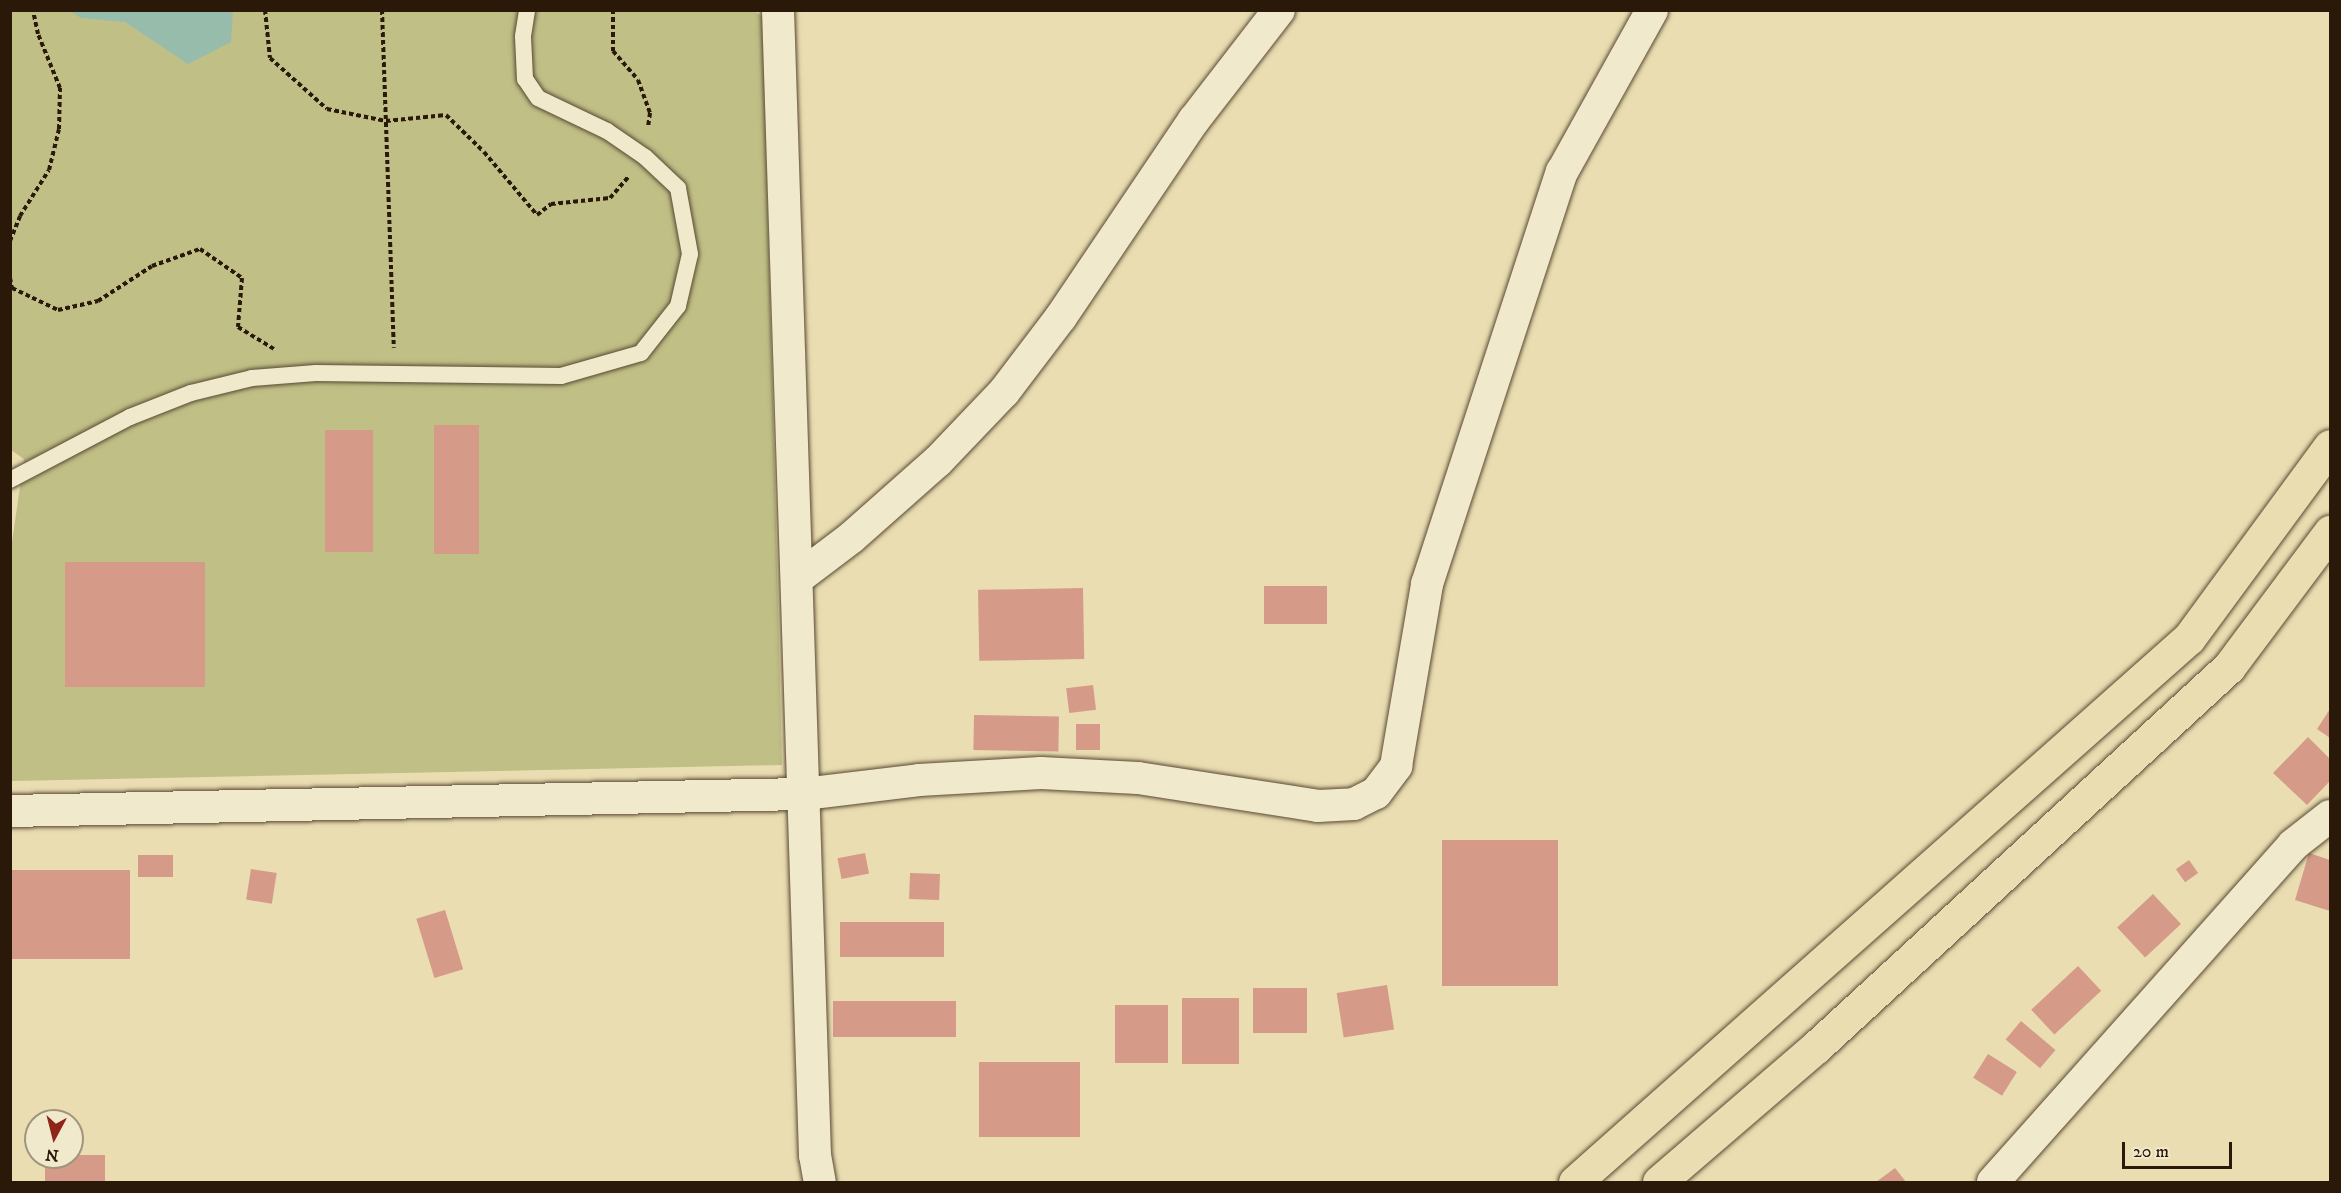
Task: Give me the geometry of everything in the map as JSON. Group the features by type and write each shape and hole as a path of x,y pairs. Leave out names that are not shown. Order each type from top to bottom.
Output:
{"main road":[{"path":"1575,1182 2189,639 2331,446"},
{"path":"1659,1182 1816,1047 2229,667 2331,532"}],"street":[{"path":"778,10 815,1155 820,1182"},
{"path":"798,578 852,537 938,461 1004,392 1061,317 1194,120 1279,10"},
{"path":"10,811 804,794 919,780 1041,773 1138,778 1318,806 1354,804 1376,793 1396,766 1427,584 1534,252 1563,172 1652,10"},
{"path":"1993,1182 2293,845 2331,816"}],"lane":[{"path":"10,480 130,417 191,393 252,378 316,373 561,376 641,352 678,306 690,254 678,188 645,157 607,131 538,98 525,78 523,36 527,10"}],"path":[{"path":"10,241 20,216 49,170 58,129 60,88 38,34 33,10"},
{"path":"266,10 270,58 327,109 386,121 446,115 484,152 537,215 551,204 610,198 645,157 650,113 638,80 613,51 613,10"},
{"path":"382,10 395,373"},
{"path":"10,278 12,288 58,310 98,301 152,266 200,249 242,278 238,327 280,352"},
{"path":"382,349 394,349"}],"green space":[{"path":"753,10 763,17 782,765 11,781 10,556 24,459 11,450 11,11"}],"shaded area":[{"path":"70,11 233,11 231,42 188,64 125,22 81,18"}],"building":[{"path":"434,425 479,425 479,554 434,554"},
{"path":"325,430 373,430 373,552 325,552"},
{"path":"65,562 205,562 205,687 65,687"},
{"path":"1264,586 1327,586 1327,624 1264,624"},
{"path":"1083,588 1084,659 979,661 978,590"},
{"path":"1093,685 1096,710 1069,713 1066,688"},
{"path":"2330,709 2330,738 2317,729"},
{"path":"974,715 1059,716 1058,751 973,750"},
{"path":"1076,724 1100,724 1100,750 1076,750"},
{"path":"2308,737 2330,759 2330,781 2307,805 2273,773"},
{"path":"1442,840 1558,840 1558,986 1442,986"},
{"path":"865,853 869,874 842,879 838,858"},
{"path":"2309,853 2330,860 2330,911 2295,900"},
{"path":"138,855 173,855 173,877 138,877"},
{"path":"2189,860 2198,873 2185,882 2176,869"},
{"path":"251,869 277,873 272,904 246,900"},
{"path":"10,870 130,870 130,959 10,959"},
{"path":"910,873 940,874 939,900 909,899"},
{"path":"2153,894 2181,924 2145,957 2117,927"},
{"path":"445,910 463,969 434,978 416,919"},
{"path":"840,922 944,922 944,957 840,957"},
{"path":"2078,966 2101,991 2054,1035 2031,1010"},
{"path":"1387,985 1394,1029 1344,1037 1337,993"},
{"path":"1253,988 1307,988 1307,1033 1253,1033"},
{"path":"1182,998 1239,998 1239,1064 1182,1064"},
{"path":"833,1001 956,1001 956,1037 833,1037"},
{"path":"1115,1005 1168,1005 1168,1063 1115,1063"},
{"path":"2021,1021 2055,1050 2040,1068 2006,1039"},
{"path":"1988,1054 2017,1072 2002,1096 1973,1078"},
{"path":"979,1062 1080,1062 1080,1137 979,1137"},
{"path":"84,1155 105,1155 105,1182 45,1182 45,1169 84,1169"},
{"path":"1895,1168 1906,1182 1876,1182"}]}
